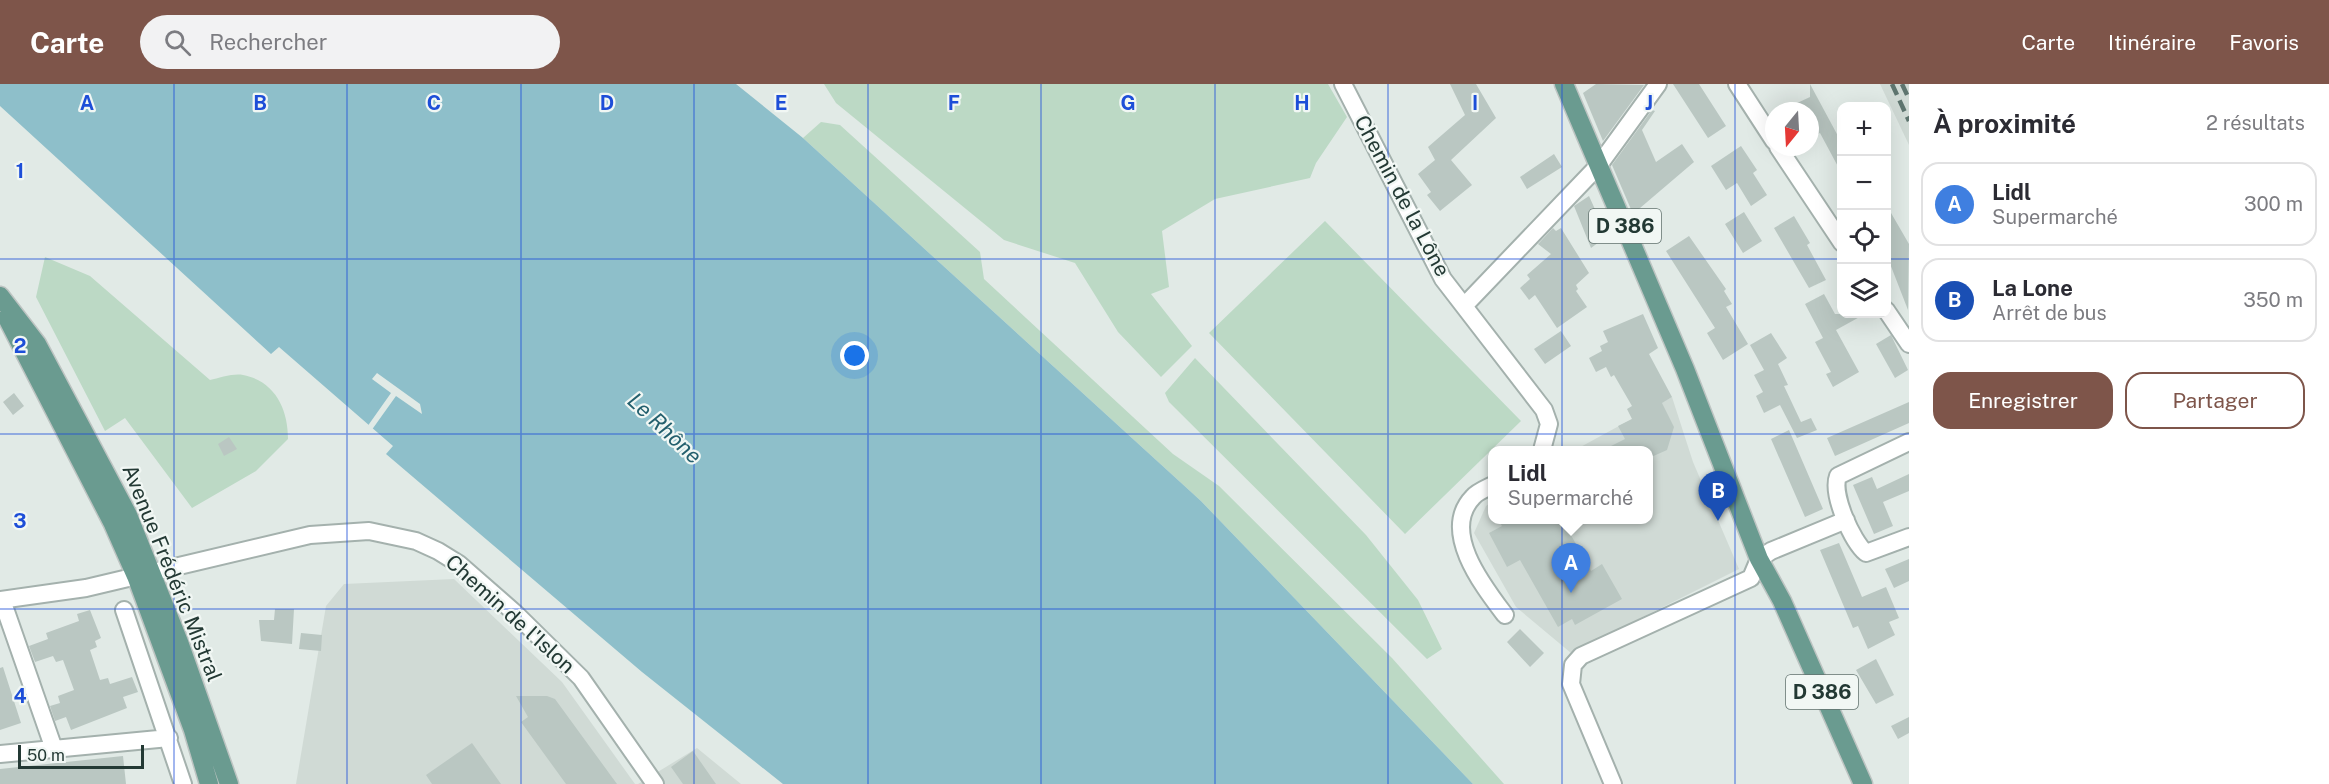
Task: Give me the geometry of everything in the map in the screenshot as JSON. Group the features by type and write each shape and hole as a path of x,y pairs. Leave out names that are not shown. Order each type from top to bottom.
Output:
{"main road":[{"name":"D 386","path":"1564,84 1685,369 1759,560 1782,601 1863,784"},
{"name":"Avenue Frédéric Mistral","path":"0,296 37,344 128,515 144,575 209,784"},
{"name":"Avenue Frédéric Mistral","path":"0,303 113,524 144,575 179,642 228,784"}],"street":[{"name":"Chemin de la Lône","path":"1343,84 1443,279 1544,410 1550,424 1543,446"},
{"name":"Chemin de la Lône","path":"1465,305 1599,165 1658,84"},
{"path":"1737,84 1765,127"},
{"path":"1784,156 1837,236"},
{"path":"1891,316 1909,344"},
{"path":"1909,442 1838,476 1835,483 1846,520 1866,553 1909,537"},
{"path":"1488,488 1473,497 1460,519 1464,548 1505,615"},
{"path":"1613,784 1571,684 1573,665 1581,656 1750,578 1759,560 1771,551 1846,520"},
{"name":"Chemin de l'Islon","path":"1,600 86,588 310,535 369,531 431,548 459,564 515,613 581,678 655,784"},
{"path":"1,600 54,749"},
{"path":"124,610 183,784"},
{"path":"0,754 169,738"}],"shaded area":[{"path":"1880,84 1909,84 1909,145 1891,107 1891,102 1889,102"},
{"path":"1672,397 1693,462 1739,569 1571,653 1516,607 1474,533 1488,505 1488,524 1653,524 1653,446 1582,446"},
{"path":"454,579 562,682 635,784 296,784 326,606 344,584"},
{"path":"697,748 741,784 638,784"}],"green space":[{"path":"824,84 1328,84 1347,117 1316,163 1310,178 1215,199 1162,231 1169,287 1151,294 1192,346 1161,377 1118,332 1075,263 1004,240 836,103"},
{"path":"821,122 840,125 980,252 984,279 1173,454 1219,486 1392,658 1504,784 1473,784 1201,501 803,138"},
{"path":"1325,221 1521,421 1495,446 1488,446 1488,453 1405,534 1209,333"},
{"path":"45,257 90,276 210,380 243,375 264,383 278,398 282,407 288,439 256,471 192,508 125,418 105,431 36,297"},
{"path":"1195,358 1366,535 1418,600 1442,649 1427,659 1169,402 1165,393"}],"water":[{"name":"Le Rhône","path":"0,84 736,84 803,138 1201,501 1473,784 783,784 642,672 386,454 393,446 279,347 271,354 0,106"}],"pier":[{"path":"377,373 420,404 422,414 396,396 371,431 367,427 391,393 372,379"}],"building":[{"path":"1450,84 1476,84 1496,118 1451,160 1472,185 1440,211 1427,195 1431,192 1418,174 1435,160 1428,147 1465,115"},
{"path":"1596,84 1644,85 1603,141 1583,93"},
{"path":"1673,84 1699,84 1726,126 1708,138"},
{"path":"1810,84 1837,134 1837,165 1819,134 1819,102 1799,102 1810,97"},
{"path":"1652,110 1655,111 1642,130 1656,162 1682,144 1694,162 1633,214 1612,165"},
{"path":"1741,146 1757,170 1753,173 1767,195 1751,206 1737,183 1726,190 1711,166"},
{"path":"1554,154 1562,167 1527,189 1520,177"},
{"path":"1589,196 1607,236 1591,248 1574,206"},
{"path":"1744,212 1762,241 1743,253 1725,224"},
{"path":"1891,213 1909,244 1908,310 1891,266"},
{"path":"1794,216 1810,243 1807,245 1826,280 1809,288 1774,228"},
{"path":"1553,228 1556,231 1561,228 1589,273 1576,285 1578,289 1576,291 1587,307 1557,328 1535,295 1529,300 1520,288 1530,279 1527,275 1551,254 1538,244"},
{"path":"1689,236 1726,289 1724,291 1732,304 1726,307 1748,344 1723,360 1707,333 1715,328 1666,251"},
{"path":"1824,294 1837,314 1837,318 1858,318 1836,330 1859,372 1833,387 1826,374 1831,372 1815,342 1823,338 1805,304"},
{"path":"1643,314 1658,348 1649,354 1672,397 1662,403 1674,427 1667,450 1653,456 1653,446 1611,446 1625,439 1618,426 1632,419 1627,409 1632,406 1614,375 1611,377 1606,367 1596,372 1589,358 1602,351 1600,346 1608,342 1603,331"},
{"path":"1561,331 1571,346 1545,364 1534,349"},
{"path":"1771,333 1787,358 1778,364 1788,385 1784,386 1801,422 1811,418 1817,430 1797,438 1780,405 1764,413 1756,396 1763,392 1754,375 1764,370 1750,345"},
{"path":"1891,335 1908,370 1895,378 1876,344"},
{"path":"14,393 24,406 13,415 3,402"},
{"path":"1909,402 1909,423 1835,456 1827,438"},
{"path":"1789,430 1823,509 1805,517 1771,439"},
{"path":"229,437 237,449 224,456 218,444"},
{"path":"1909,474 1909,491 1883,502 1893,526 1874,534 1853,485 1872,477 1877,489"},
{"path":"1501,524 1565,524 1591,571 1602,564 1622,599 1575,625 1572,619 1558,627 1520,560 1507,567 1489,533 1502,526"},
{"path":"1839,543 1862,597 1886,587 1899,618 1889,622 1895,635 1868,649 1858,626 1853,628 1820,550"},
{"path":"1909,559 1909,581 1894,588 1885,569"},
{"path":"275,609 294,609 292,644 261,641 259,620 274,620"},
{"path":"90,610 101,638 95,641 97,647 90,650 100,680 108,678 110,684 132,677 138,692 123,697 127,708 71,730 66,717 55,721 50,706 60,703 58,696 74,690 63,660 56,662 53,656 35,662 29,646 48,639 46,633 79,621 77,614"},
{"path":"1520,629 1544,653 1530,667 1507,642"},
{"path":"301,633 322,635 321,651 299,649"},
{"path":"1876,659 1894,695 1876,704 1856,670"},
{"path":"3,667 21,723 0,730 0,668"},
{"path":"516,696 547,696 555,699 617,784 566,784 521,722 528,717"},
{"path":"1909,717 1909,733 1898,739 1891,726"},
{"path":"472,743 501,784 432,784 426,775"},
{"path":"693,751 716,784 683,784 671,767"},
{"path":"123,756 126,784 0,784 0,769"}],"railway":[{"path":"1892,84 1909,121"},
{"path":"1902,84 1909,99"}],"place":[{"name":"La Lone","path":"1718,521"},
{"name":"Lidl","path":"1571,593"}]}
